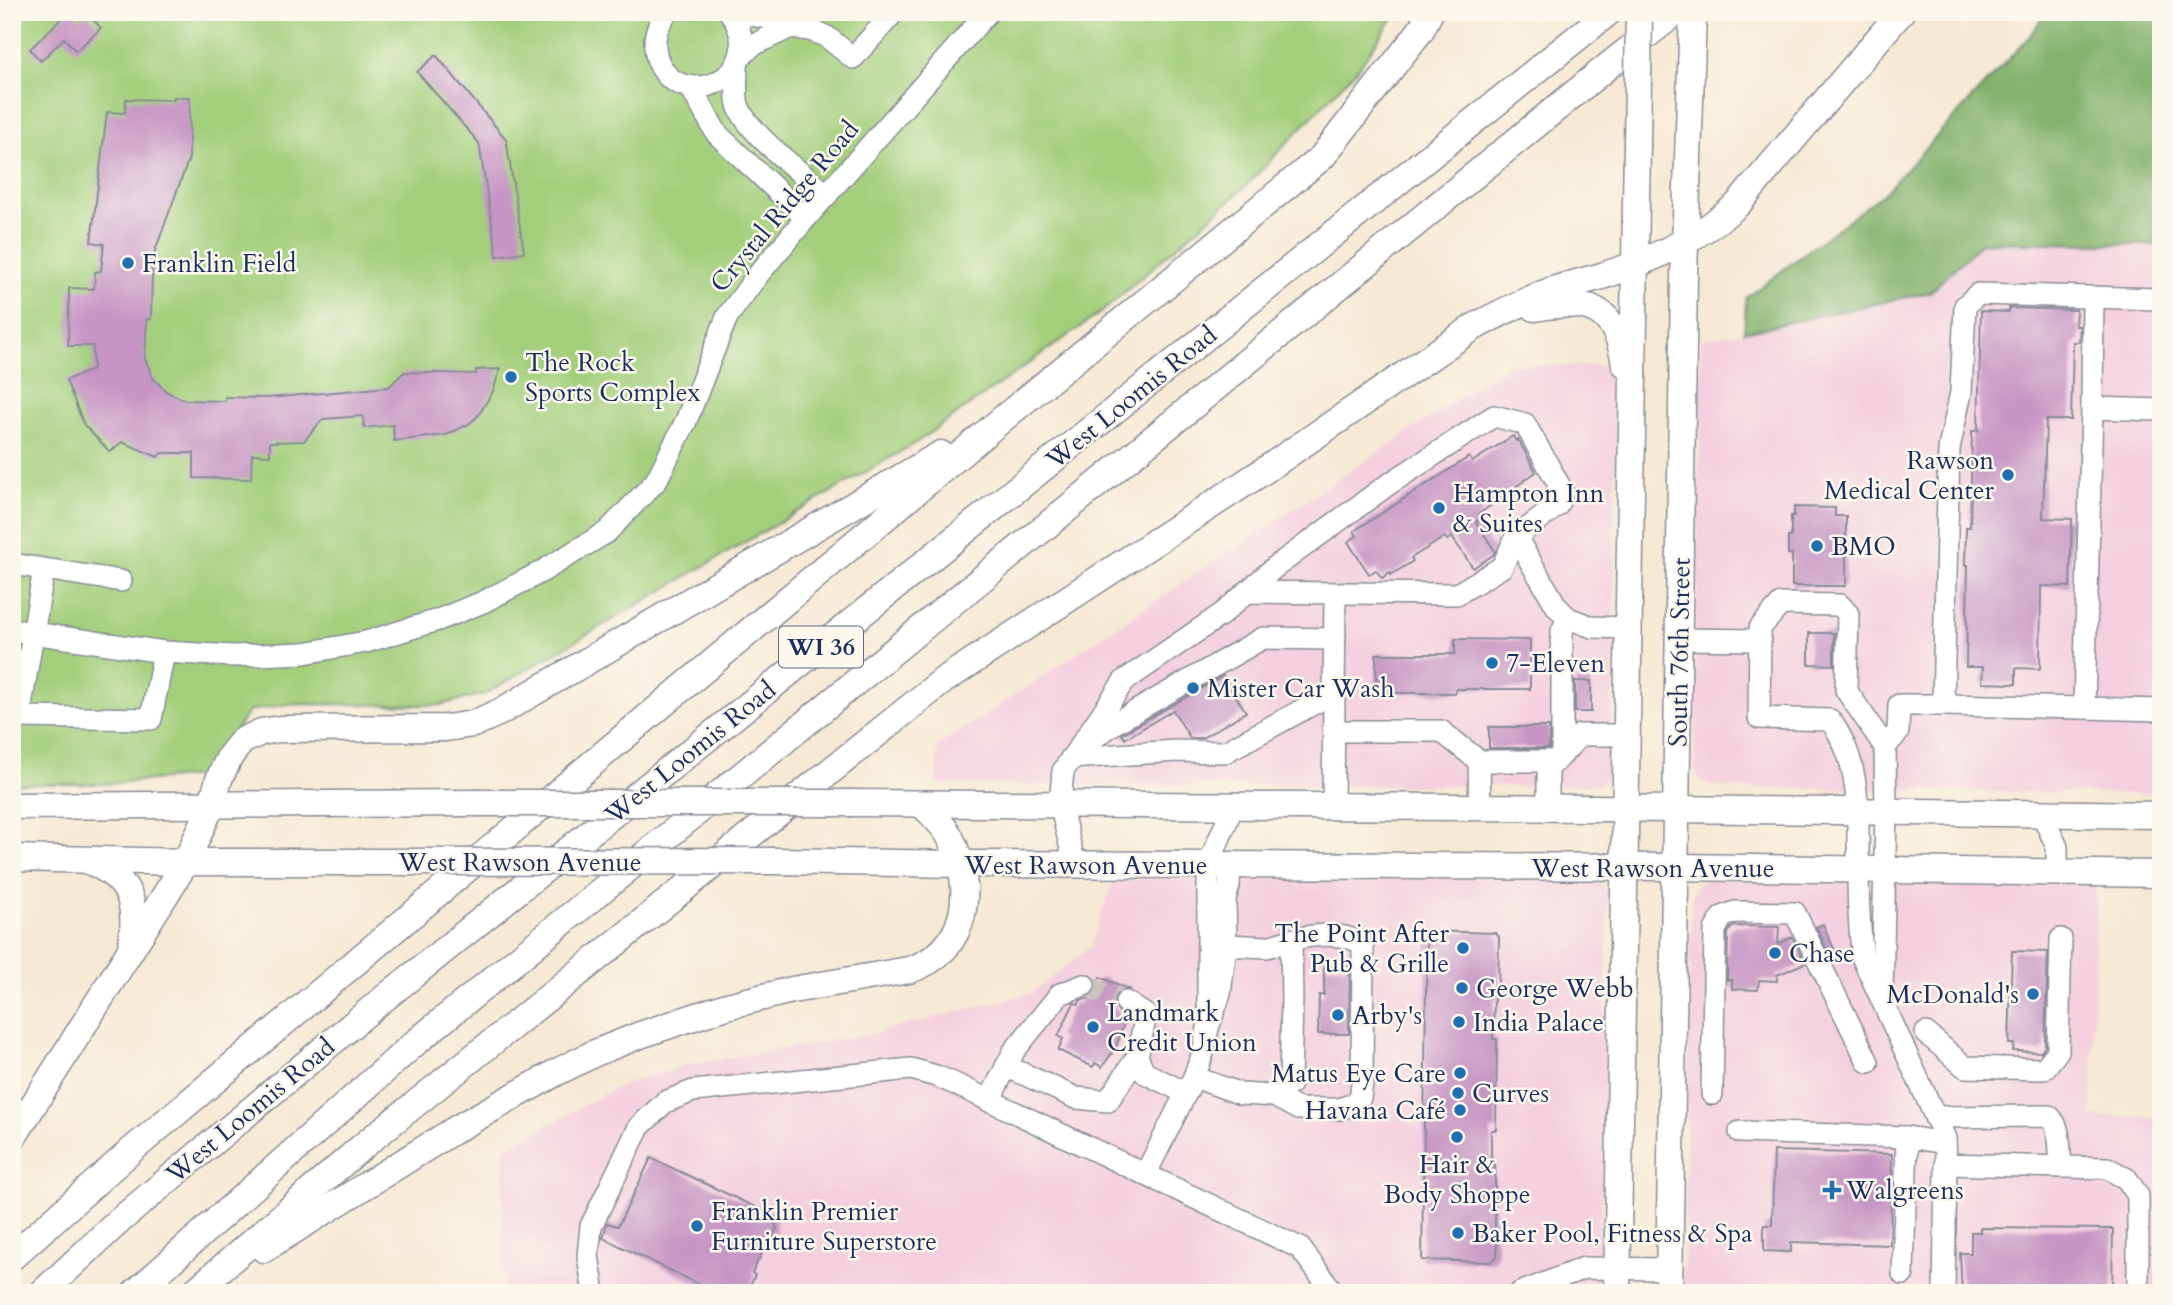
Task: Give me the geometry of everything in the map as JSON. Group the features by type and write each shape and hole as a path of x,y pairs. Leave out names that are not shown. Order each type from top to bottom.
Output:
{"main road":[{"path":"12,1257 132,1150 1006,416 1322,157 1421,30 1430,12"},
{"name":"West Loomis Road","path":"42,1293 119,1221 376,1004 1609,12"},
{"name":"South 76th Street","path":"1617,1280 1639,12"},
{"name":"West Loomis Road","path":"135,1293 426,1034 1676,12"},
{"name":"South 76th Street","path":"1669,1281 1684,275 1693,12"},
{"path":"194,1293 364,1145 944,681 1268,468 1474,327 1556,289 1635,265 1687,241 1724,217 1738,204 1900,12"},
{"path":"1474,327 1520,311 1544,307 1568,304 1583,305 1594,310 1608,318 1622,346 1633,415"},
{"path":"12,1139 186,862 211,806 219,779 230,756 242,741 261,732 280,729 446,728 473,724 500,712 1006,416"},
{"path":"12,806 852,803 1677,808 2161,816"},
{"path":"194,1293 456,1129 557,1072 595,1054 640,1035 727,1006 792,990 926,965 948,946 956,933 965,886 961,864 948,834 922,804"},
{"name":"West Rawson Avenue","path":"12,858 186,862 774,861 1676,867 2161,874"},
{"path":"86,860 115,875 125,885 131,897 135,926 131,950"}],"street":[{"path":"644,12 655,36"},
{"path":"667,12 659,23 655,36 659,62 666,74 677,82 690,86 717,84 728,76 753,45 791,27"},
{"path":"731,12 775,19 791,27 813,31 827,37 853,58 894,12"},
{"path":"731,12 739,25 743,40 739,61 738,104 744,118 827,195"},
{"name":"Crystal Ridge Road","path":"23,632 164,652 233,656 304,653 366,642 438,620 483,602 541,572 607,532 656,481 686,421 727,317 757,276 988,12"},
{"path":"690,86 717,134 806,218"},
{"path":"1943,705 1949,449 1961,392 1965,306 1978,295 1997,294 2161,299"},
{"path":"2084,708 2093,297"},
{"path":"2092,408 2161,410"},
{"path":"1075,865 1060,804 1063,771 1124,681 1222,614 1274,568 1386,486 1494,416 1524,424 1563,492 1557,506 1516,537 1502,567 1457,594 1247,592"},
{"path":"1516,537 1557,607 1569,618 1592,627 1629,628"},
{"path":"12,564 121,581"},
{"path":"44,569 23,632 15,724 151,719 164,652"},
{"path":"1334,806 1335,593"},
{"path":"1781,604 1840,605 1848,614 1846,690 1830,720 1759,718 1760,634 1781,604"},
{"path":"1548,807 1555,758 1562,631 1569,618"},
{"path":"1680,639 1760,634"},
{"path":"1073,755 1115,723 1263,638 1335,639"},
{"path":"1846,690 1885,747 1886,811 1859,928 1863,959 1945,1138 1944,1293"},
{"path":"1073,755 1224,752 1335,692"},
{"path":"1885,747 1898,732 1899,705 2161,710"},
{"path":"1830,720 1838,731 1852,765 1871,870"},
{"path":"1335,731 1441,731 1479,761 1555,758 1580,735 1627,735"},
{"path":"1479,761 1480,807"},
{"path":"1146,1173 1203,1053 1208,1028 1219,866 1233,806"},
{"path":"2042,814 2057,847 2057,873"},
{"path":"1208,1028 1220,994 1226,945 1226,899 1229,886 1219,866"},
{"path":"1712,1094 1715,930 1722,917 1735,912 1796,913 1868,1062"},
{"path":"1137,1057 1145,1073 1190,1085 1241,1094 1274,1096 1298,1109 1339,1110 1354,1104 1360,1098 1363,945 1352,938 1304,937 1267,947 1226,945"},
{"path":"1926,1033 1965,1066 2044,1069 2058,1051 2061,939"},
{"path":"1274,1096 1290,1084 1291,940"},
{"path":"989,1101 1014,1051 1060,994 1084,985"},
{"path":"1006,1066 1076,1098 1108,1101 1137,1057 1146,1015 1126,1002"},
{"path":"594,1293 588,1256 591,1226 639,1127 665,1102 693,1091 911,1069 936,1076 1300,1248 1334,1293"},
{"path":"1936,1117 2049,1116 2058,1131 2061,1167"},
{"path":"1740,1132 1907,1137 1945,1143"},
{"path":"1903,1274 1907,1137"},
{"path":"1946,1164 2107,1168 2127,1179 2138,1196 2138,1293"},
{"path":"1520,1293 1584,1268 1617,1280 1669,1281"}],"shaded area":[{"path":"1981,242 2161,245 2161,794 1725,788 1709,785 1699,779 1694,767 1701,339 1929,292"},
{"path":"1509,365 1608,366 1616,438 1612,752 1610,771 1605,780 1593,786 936,785 938,746"},
{"path":"1587,877 1598,880 1608,894 1600,1293 503,1293 503,1149 621,1085 690,1064 871,1034 1032,993 1090,947 1114,878"},
{"path":"1705,879 2096,884 2092,1116 2161,1117 2161,1293 1683,1293 1691,914 1693,894"}],"green space":[{"name":"The Rock Sports Complex","path":"12,12 1397,12 1359,67 1246,186 1103,311 917,442 485,694 439,705 288,704 249,711 213,764 199,776 103,784 12,784"},
{"path":"2046,12 2161,12 2161,245 1982,242 1930,292 1744,332 1746,298 1884,193 2029,37"}],"building":[{"path":"68,12 74,12 80,19 87,13 101,28 76,51 64,38 41,61 30,49"},
{"path":"436,55 506,139 524,252 497,256 479,143 417,72"},
{"name":"Franklin Field","path":"174,97 190,97 189,158 155,251 151,319 147,319 145,359 153,378 167,392 185,400 225,401 225,397 268,398 389,387 404,372 476,374 476,370 500,369 493,391 478,416 469,424 446,435 394,441 393,425 364,428 363,416 323,419 304,441 270,442 270,455 252,454 251,479 194,478 194,453 161,453 158,457 122,442 110,452 84,425 66,380 93,370 93,346 68,346 69,288 94,289 95,272 101,271 104,244 91,242 107,112 125,113 126,99 174,100"},
{"name":"Rawson Medical Center","path":"2009,308 2076,310 2075,326 2080,326 2079,342 2073,342 2071,420 2046,420 2043,518 2072,519 2070,587 2041,586 2040,669 2016,668 2016,684 1982,683 1983,667 1966,667 1966,527 1970,527 1972,431 1978,431 1981,311 2009,312"},
{"name":"Hampton Inn & Suites","path":"1513,436 1516,441 1518,439 1536,472 1479,514 1482,518 1476,522 1495,551 1493,555 1473,568 1452,537 1447,540 1445,537 1411,558 1413,561 1391,575 1390,572 1382,578 1376,570 1369,574 1348,542 1357,536 1354,531 1469,457 1472,462"},
{"name":"BMO","path":"1794,507 1835,508 1835,516 1846,516 1846,586 1792,586 1792,554 1788,554 1788,537 1791,537"},
{"path":"1809,633 1834,633 1834,665 1809,664"},
{"path":"1455,639 1530,640 1530,689 1376,693 1376,654 1455,654"},
{"path":"1223,676 1246,712 1202,738 1190,738 1173,710 1125,739 1122,734"},
{"path":"1575,681 1591,681 1591,712 1575,712"},
{"path":"1489,727 1549,727 1549,748 1489,748"},
{"path":"1823,924 1834,949 1829,952 1816,927"},
{"name":"Chase","path":"1735,926 1779,927 1778,944 1792,937 1805,963 1777,975 1777,981 1759,980 1758,990 1732,989 1732,980 1727,980 1728,933"},
{"path":"1427,931 1495,933 1499,937 1498,998 1494,998 1493,1039 1497,1039 1496,1130 1491,1130 1491,1159 1495,1159 1497,1256 1491,1262 1422,1260"},
{"name":"McDonald's","path":"2012,951 2048,952 2045,1046 2041,1052 2013,1051 2014,1044 2009,1044"},
{"name":"Arby's","path":"1324,966 1350,966 1349,1034 1318,1034 1319,995 1324,995"},
{"name":"Landmark Credit Union","path":"1100,977 1129,989 1121,990 1115,995 1114,1007 1126,1018 1116,1047 1102,1067 1095,1063 1093,1067 1058,1050 1063,1039 1058,1036 1074,1003 1079,1004 1080,1000 1091,998"},
{"name":"Walgreens","path":"1774,1151 1892,1154 1890,1245 1791,1242 1791,1252 1764,1251 1764,1225 1772,1225"},
{"name":"Franklin Premier Furniture Superstore","path":"651,1158 778,1218 775,1225 777,1228 752,1273 755,1275 747,1293 717,1293 603,1238 607,1223 618,1226"},
{"path":"1980,1228 2113,1229 2112,1293 1962,1293 1960,1253 1971,1253 1971,1232 1980,1232"}],"tunnel":[{"path":"1084,985 1126,1002"}],"place":[{"name":"Franklin Field","path":"128,263"},
{"name":"The Rock Sports Complex","path":"511,377"},
{"name":"Rawson Medical Center","path":"2008,475"},
{"name":"Hampton Inn & Suites","path":"1439,508"},
{"name":"BMO","path":"1817,546"},
{"name":"7-Eleven","path":"1492,663"},
{"name":"Mister Car Wash","path":"1193,688"},
{"name":"The Point After Pub & Grille","path":"1463,948"},
{"name":"Chase","path":"1775,953"},
{"name":"George Webb","path":"1462,988"},
{"name":"McDonald's","path":"2033,994"},
{"name":"Arby's","path":"1338,1015"},
{"name":"India Palace","path":"1459,1022"},
{"name":"Landmark Credit Union","path":"1093,1027"},
{"name":"Matus Eye Care","path":"1460,1073"},
{"name":"Curves","path":"1458,1093"},
{"name":"Havana Café","path":"1460,1110"},
{"name":"Hair & Body Shoppe","path":"1457,1137"},
{"name":"Walgreens","path":"1832,1190"},
{"name":"Franklin Premier Furniture Superstore","path":"697,1226"},
{"name":"Baker Pool, Fitness & Spa","path":"1458,1233"}]}
